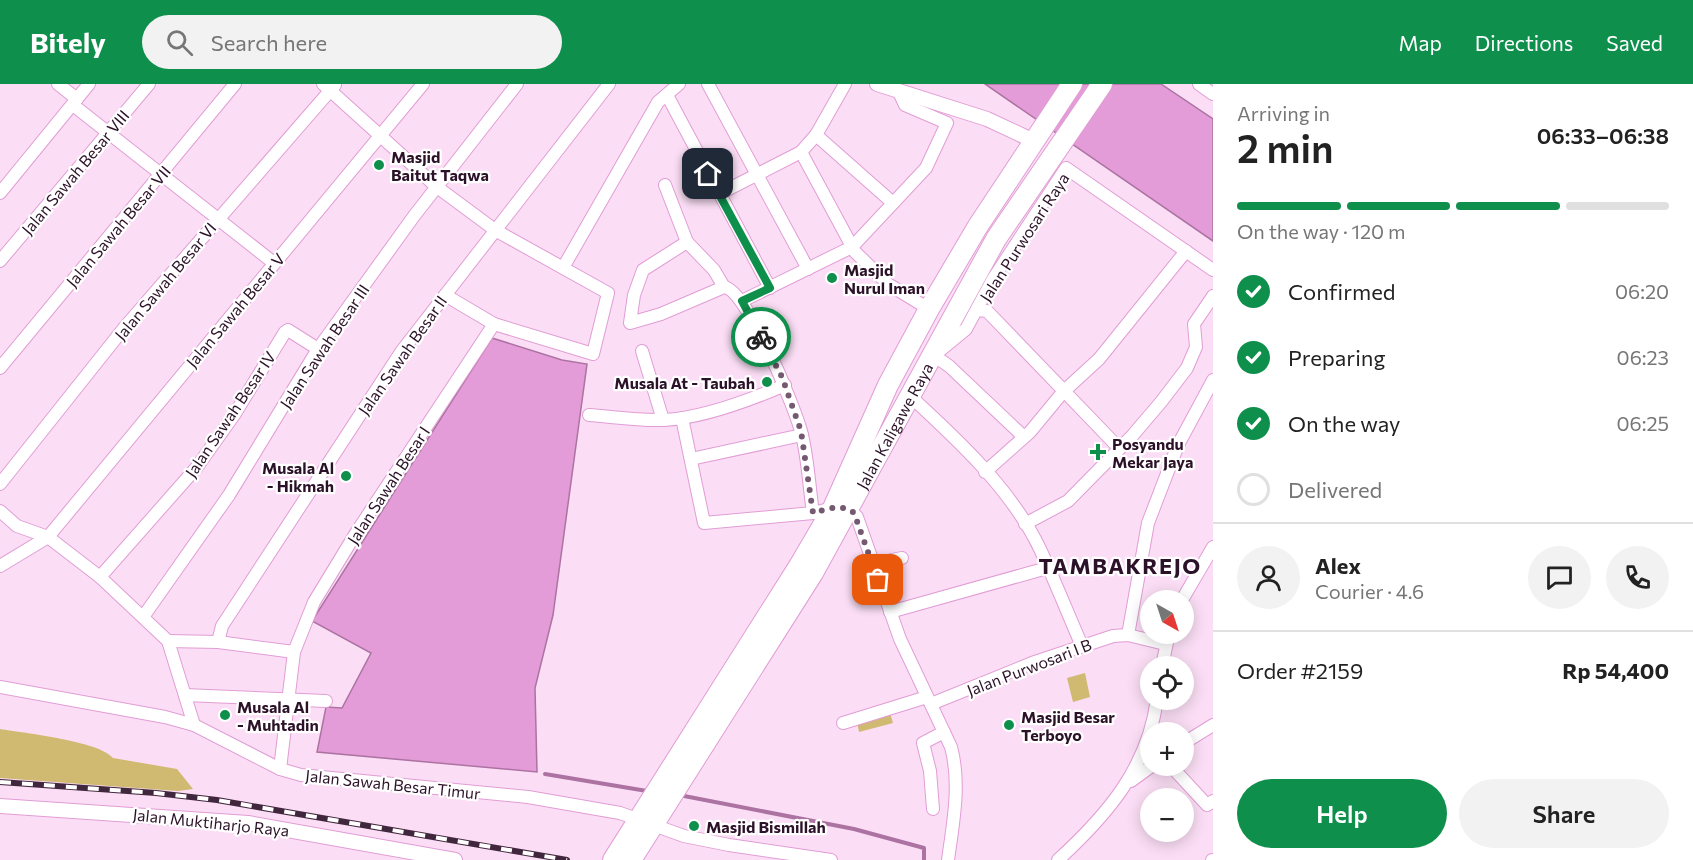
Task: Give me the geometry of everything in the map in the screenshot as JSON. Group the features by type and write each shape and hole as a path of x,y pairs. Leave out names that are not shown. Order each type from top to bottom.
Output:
{"highway":[{"name":"Jalan Kaligawe Raya","path":"841,508 888,385 929,309 978,225 1072,84"},
{"name":"Jalan Kaligawe Raya","path":"613,860 651,813 910,396 996,239 1102,84"},
{"name":"Jalan Kaligawe Raya","path":"631,860 651,813"}],"street":[{"path":"58,84 108,133 274,263"},
{"path":"0,192 89,84"},
{"name":"Jalan Sawah Besar VIII","path":"0,261 149,84"},
{"name":"Jalan Sawah Besar VII","path":"0,368 235,84"},
{"name":"Jalan Sawah Besar V","path":"0,566 48,537 423,84"},
{"name":"Jalan Sawah Besar III","path":"143,617 229,495 318,349 438,186 517,84"},
{"name":"Jalan Sawah Besar II","path":"218,642 222,626 401,352 609,84"},
{"path":"564,266 658,102 679,84"},
{"path":"708,84 808,269"},
{"path":"719,194 801,152 816,135 845,84"},
{"path":"877,84 1038,135"},
{"path":"1198,84 1213,94"},
{"path":"330,86 438,186 495,230 564,266 608,293 593,354 494,324 445,295"},
{"name":"Jalan Sawah Besar VI","path":"0,484 124,328 330,86"},
{"path":"742,301 852,247 926,168 947,123 905,105 899,92"},
{"path":"666,95 770,288"},
{"path":"816,135 893,203"},
{"path":"801,152 852,247 867,266 888,284 929,309"},
{"name":"Jalan Purwosari Raya","path":"934,354 966,329 993,279 1066,168 1213,270"},
{"path":"665,185 687,242 714,270 724,287"},
{"path":"687,242 643,270 634,295 630,323 661,314 724,287 729,288 742,301 785,385 802,435 813,513"},
{"path":"985,472 1024,436 1063,392 1099,358 1186,251"},
{"path":"1025,524 1068,501 1132,436 1161,402 1187,368 1196,346 1194,324 1213,296"},
{"path":"977,310 987,311 1063,392 1119,447"},
{"name":"Jalan Sawah Besar I","path":"280,769 294,652 314,602 494,324"},
{"name":"Jalan Sawah Besar IV","path":"100,577 197,468 285,332 288,330 318,349"},
{"path":"642,351 663,420"},
{"path":"934,354 1024,436"},
{"path":"1128,635 1148,523 1178,445 1213,380"},
{"path":"589,415 663,420 682,418 758,397 785,385"},
{"path":"910,396 947,430 985,472 1025,524 1040,550 1082,646"},
{"path":"682,418 704,523 813,513 841,508 857,517 890,612 944,732 956,765 955,799 948,860"},
{"path":"691,459 802,435"},
{"path":"0,511 17,526 48,537 100,577 168,641 194,725"},
{"path":"1204,562 1213,542"},
{"path":"1188,590 1213,547"},
{"path":"872,564 902,558"},
{"path":"890,612 1047,568"},
{"name":"Jalan Purwosari I B","path":"843,723 929,701 1113,636 1140,636"},
{"path":"168,641 218,642 294,652"},
{"name":"Jalan Sawah Besar Timur","path":"0,687 165,717 194,725 280,769 301,776 528,797 651,813 684,836 831,860"},
{"path":"185,695 326,701"},
{"path":"1058,860 1096,824 1128,784 1141,757 1154,710"},
{"path":"1194,737 1213,725"},
{"path":"933,809 930,771 923,743 944,732"},
{"path":"1128,784 1140,775"},
{"path":"1180,776 1208,805 1213,801"},
{"name":"Jalan Muktiharjo Raya","path":"0,806 248,823 454,860"}],"shaded area":[{"path":"985,84 1161,84 1213,119 1213,241"},
{"path":"492,338 562,360 587,364 553,615 535,688 537,772 317,752 326,707 342,708 371,653 312,621"},
{"path":"1085,673 1090,697 1073,702 1067,678"},
{"path":"890,713 893,723 859,732 857,722"},
{"path":"0,729 77,742 105,752 113,758 177,769 193,789 178,791 0,778"}],"waterway":[{"path":"545,774 647,791"},
{"path":"679,795 854,829 924,848 924,860"}],"railway":[{"path":"0,782 156,793 217,800 567,860"}],"way so far":[{"path":"761,337 782,377 801,431 813,513 833,508 849,508 854,513 878,580"}],"place":[{"name":"Masjid Baitut Taqwa","path":"379,165"},
{"name":"Masjid Nurul Iman","path":"832,278"},
{"name":"Musala At - Taubah","path":"767,382"},
{"name":"Posyandu Mekar Jaya","path":"1098,452"},
{"name":"Musala Al - Hikmah","path":"346,476"},
{"name":"Musala Al - Muhtadin","path":"225,715"},
{"name":"Masjid Besar Terboyo","path":"1009,725"},
{"name":"Masjid Bismillah","path":"694,826"}],"district":[{"name":"TAMBAKREJO","path":"1120,565"}],"route":[{"path":"708,174 770,288 742,301 761,337"}]}
